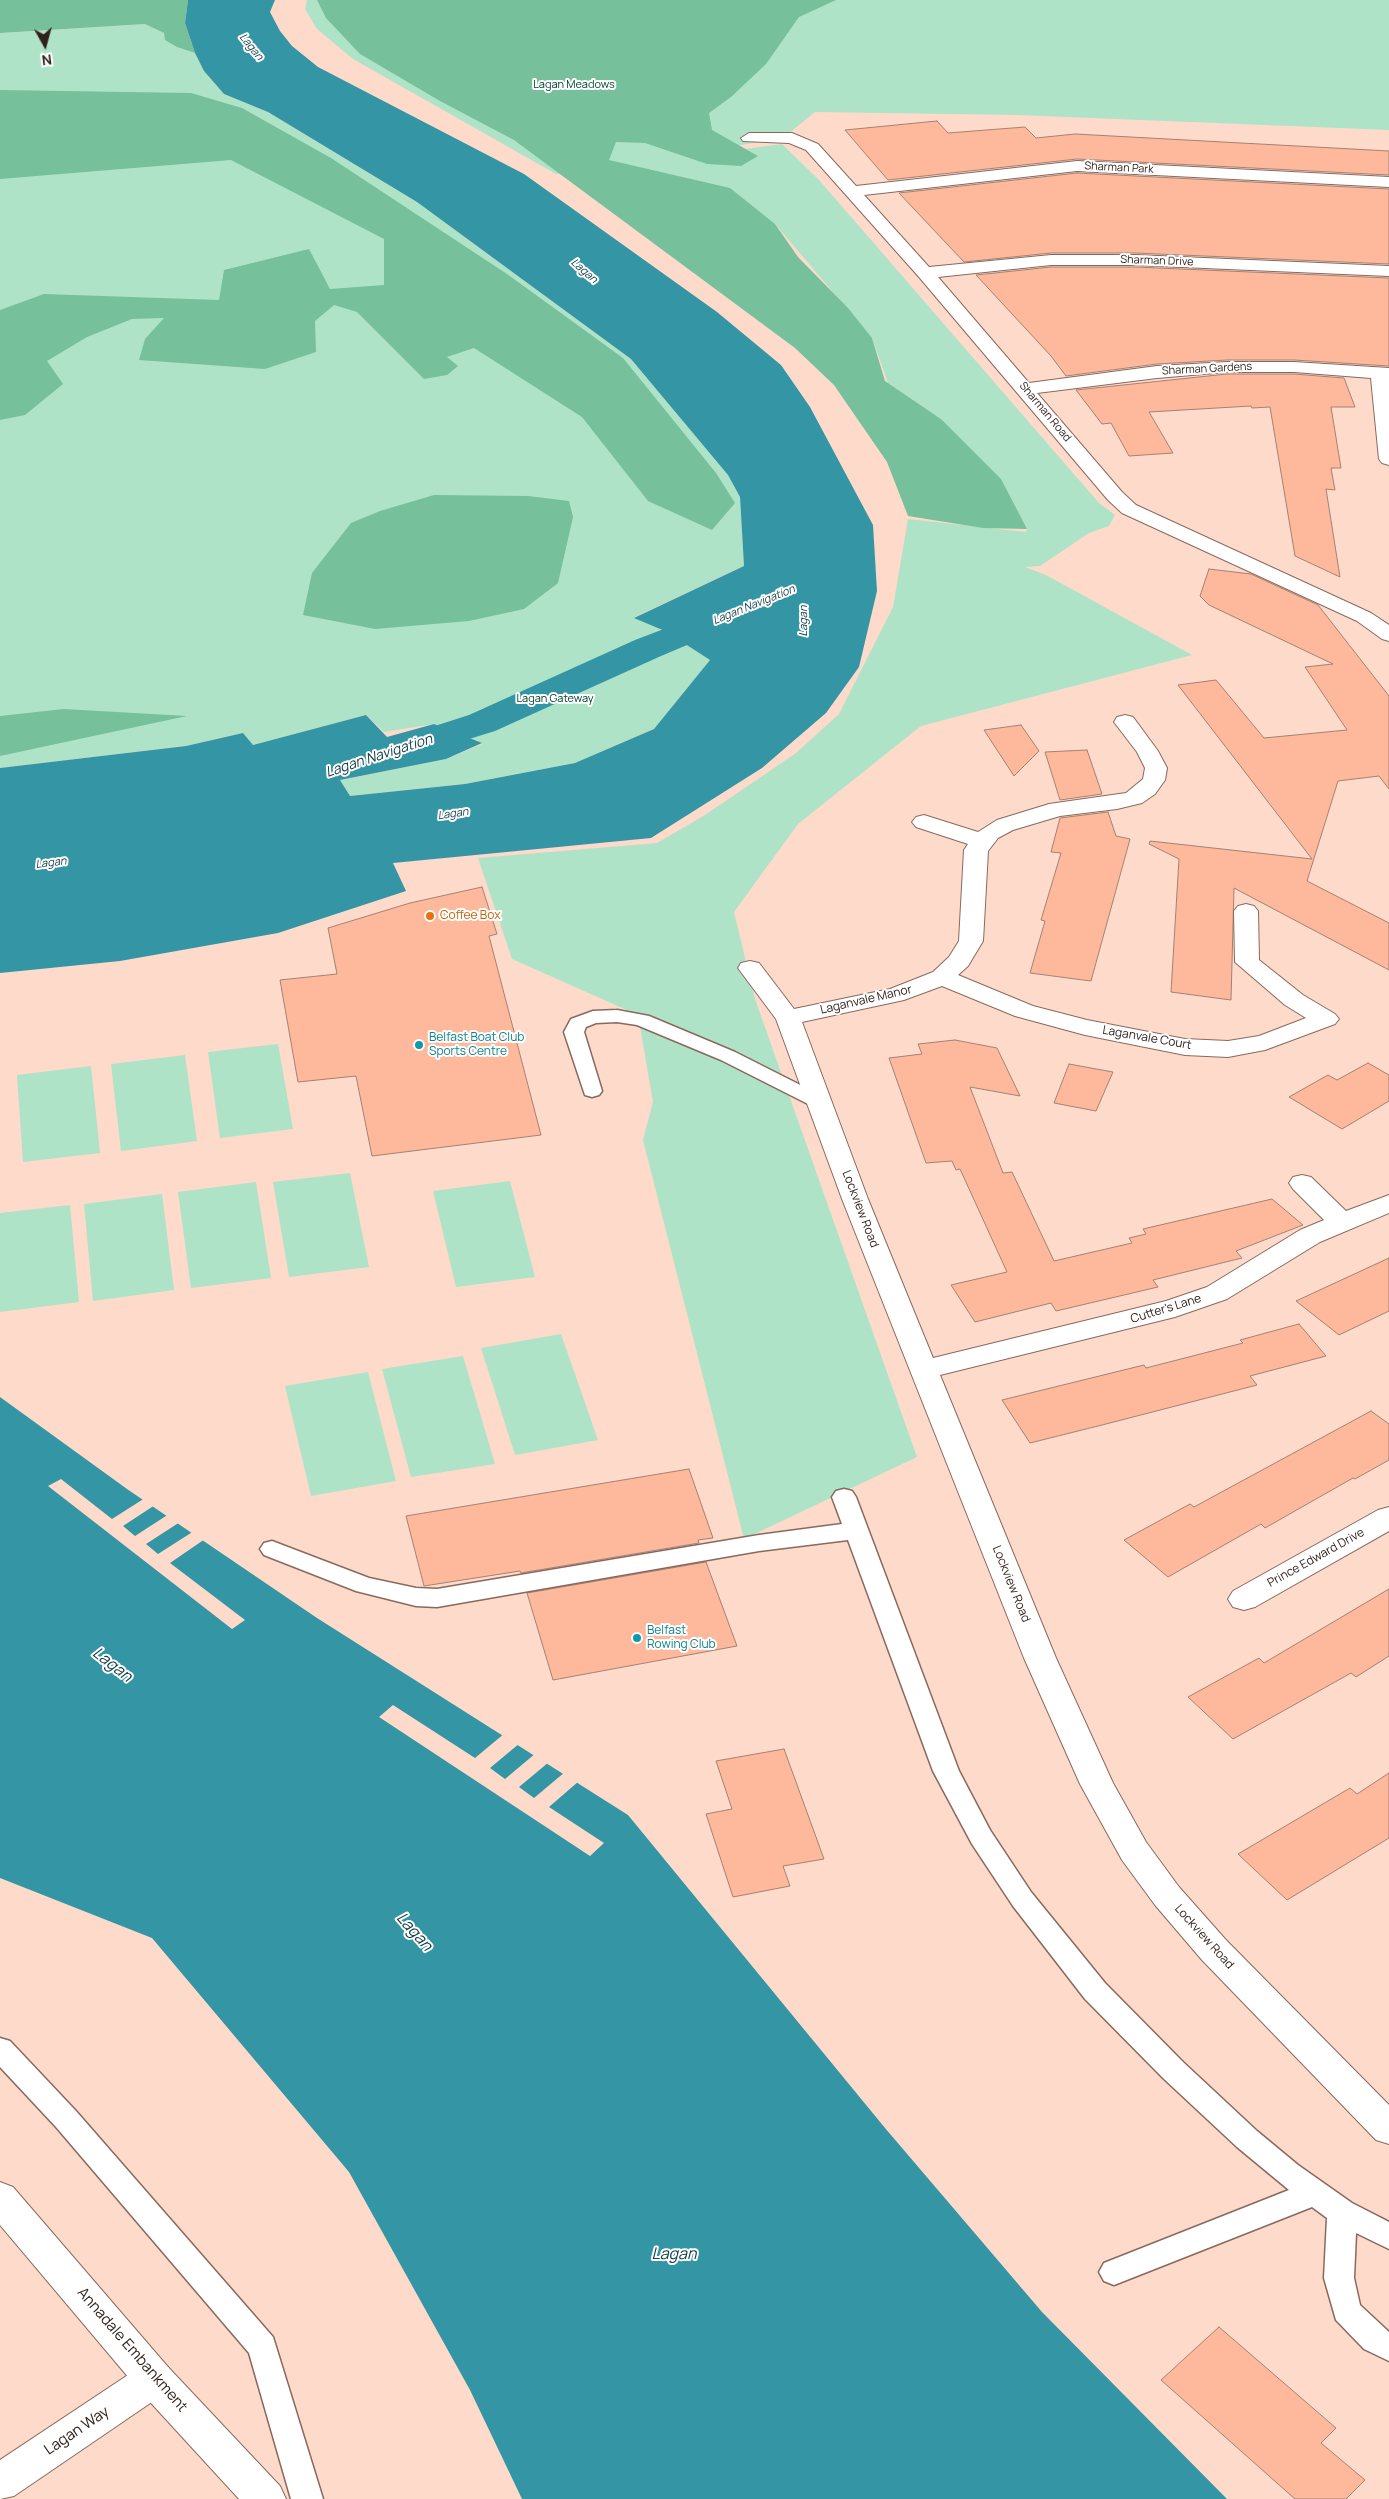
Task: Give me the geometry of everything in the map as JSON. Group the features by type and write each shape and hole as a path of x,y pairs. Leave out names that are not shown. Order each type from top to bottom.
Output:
{"street":[{"name":"Sharman Road","path":"748,138 792,138 812,148 926,273 1115,496 1130,509 1364,618 1389,635"},
{"name":"Sharman Park","path":"851,191 1077,166 1389,182"},
{"name":"Sharman Drive","path":"926,273 1051,260 1145,260 1389,271"},
{"name":"Sharman Gardens","path":"1026,389 1157,372 1227,366 1294,367 1385,374"},
{"path":"1385,374 1389,459"},
{"path":"924,822 982,841 1005,824 1028,816 1057,809 1117,802 1134,798 1147,789 1154,780 1156,768 1147,751 1125,722"},
{"name":"Laganvale Manor","path":"788,1018 894,995 918,988 942,977 959,961 971,941 976,850 982,841"},
{"name":"Laganvale Court","path":"942,977 976,994 1024,1010 1085,1027 1185,1047 1228,1048 1266,1042 1326,1019 1294,1000 1247,962 1246,911"},
{"name":"Lockview Road","path":"750,968 788,1018 855,1199 925,1368 1040,1658 1097,1784 1134,1851 1167,1896 1214,1950 1389,2128"},
{"path":"1302,1183 1342,1223"},
{"name":"Cutter's Lane","path":"925,1368 1031,1345 1175,1308 1217,1293 1310,1236 1389,1203"},
{"name":"Prince Edward Drive","path":"1244,1599 1389,1517"},
{"name":"Annadale Embankment","path":"0,2198 154,2379 266,2499"},
{"name":"Lagan Way","path":"0,2483 154,2379"}],"lane":[{"path":"592,1091 574,1032 578,1023 593,1017 617,1016 642,1020 720,1053 821,1103"},
{"path":"844,1497 946,1772 981,1837 1022,1900 1095,1991 1173,2070 1246,2139 1288,2174 1342,2212 1389,2236"},
{"path":"272,1549 364,1585 416,1597 438,1598 759,1542 856,1531"},
{"path":"0,2049 66,2120 262,2346 307,2499"},
{"path":"1114,2272 1315,2193"},
{"path":"1342,2212 1339,2278 1346,2311 1375,2340 1389,2348"}],"green space":[{"path":"0,0 188,0 185,23 195,53 177,47 165,40 164,33 145,24 0,33"},
{"name":"Lagan Meadows","path":"307,0 1389,0 1389,130 1017,115 815,112 783,138 681,155 757,156 745,149 782,144 820,181 1099,503 1115,515 1109,526 1089,533 1040,566 1025,567 1046,575 1192,655 921,726 798,824 734,912 755,999 917,1457 744,1539 643,1140 653,1102 638,1015 512,959 478,858 657,843 705,815 796,753 839,714 893,607 908,519 1026,532 1027,529 941,419 888,383 872,338 775,224 623,164 556,174 353,59 317,29 305,9"},
{"name":"Lagan Meadows","path":"317,0 836,0 799,17 766,64 731,97 709,113 712,130 758,156 741,166 707,164 645,143 616,142 609,160 730,188 775,224 798,257 848,308 872,338 885,381 941,419 1001,479 1027,529 983,528 908,516 887,462 834,385 795,348 514,140 440,101 360,54 326,18"},
{"name":"Lagan Gateway","path":"145,24 164,33 177,47 195,53 204,71 224,94 268,112 417,202 631,359 728,475 740,497 744,566 635,617 665,631 710,660 654,729 575,763 465,784 350,796 340,780 446,759 482,744 434,724 384,732 366,715 253,745 243,733 186,746 0,768 0,33"},
{"path":"0,90 191,93 242,108 331,158 507,274 623,358 716,473 735,503 712,530 648,501 582,417 474,348 447,357 458,366 447,375 424,379 357,312 334,305 315,321 316,352 265,369 139,360 145,339 164,318 132,319 87,337 47,361 63,384 25,415 0,420 0,310 44,294 219,300 224,270 309,249 330,289 384,285 384,239 231,160 0,179"},
{"path":"434,495 528,496 569,501 573,517 558,583 524,609 469,621 375,629 303,615 312,573 351,523 380,511"},
{"path":"64,709 187,716 0,756 0,716"},
{"path":"278,1044 293,1129 220,1138 208,1052"},
{"path":"185,1055 197,1141 121,1151 111,1064"},
{"path":"91,1066 100,1153 23,1162 17,1075"},
{"path":"350,1173 369,1267 289,1277 273,1182"},
{"path":"510,1181 535,1277 456,1287 433,1191"},
{"path":"256,1182 271,1278 191,1288 178,1192"},
{"path":"162,1194 174,1290 93,1301 84,1204"},
{"path":"70,1205 79,1302 0,1312 0,1213"},
{"path":"561,1334 598,1440 515,1455 481,1348"},
{"path":"463,1356 495,1464 411,1477 382,1369"},
{"path":"368,1372 396,1481 311,1496 285,1386"}],"water":[{"name":"Lagan","path":"188,0 275,0 270,12 280,31 292,46 318,67 524,174 717,312 781,365 810,407 873,525 877,591 859,667 826,713 762,768 651,838 393,863 406,891 278,933 120,961 0,973 0,768 186,746 243,733 253,745 366,715 387,737 434,724 482,743 446,759 340,780 350,796 465,784 575,763 654,729 710,660 665,631 634,618 744,566 740,497 728,475 631,359 417,202 268,112 224,94 204,71 195,53 185,23"},
{"name":"Lagan","path":"0,1397 127,1489 317,1618 628,1815 885,2128 1042,2312 1227,2499 522,2499 470,2390 349,2172 152,1938 0,1878"}],"pier":[{"path":"61,1479 112,1519 145,1498 155,1505 123,1526 135,1536 169,1514 180,1522 146,1544 158,1554 194,1531 205,1539 170,1563 245,1620 232,1629 48,1486"},
{"path":"393,1705 475,1758 505,1733 520,1743 490,1768 505,1779 536,1753 549,1762 519,1787 534,1798 565,1772 579,1781 549,1807 604,1843 590,1856 379,1717"}],"building":[{"path":"937,121 948,133 1025,127 1036,138 1075,134 1389,151 1389,175 1077,159 888,180 845,130"},
{"path":"1077,173 1389,189 1389,264 1135,253 1051,253 964,262 899,193"},
{"path":"1051,267 1135,267 1389,278 1389,366 1294,360 1227,360 1157,364 1066,376 1051,356 976,275"},
{"path":"1227,374 1294,374 1344,378 1355,407 1331,407 1341,468 1331,468 1335,490 1326,489 1340,577 1295,556 1270,407 1252,408 1251,406 1149,412 1173,453 1129,456 1111,423 1102,424 1076,390"},
{"path":"1209,569 1251,574 1318,605 1389,696 1389,789 1379,776 1338,781 1307,881 1389,923 1389,970 1234,888 1231,1000 1171,992 1179,859 1149,844 1150,841 1312,859 1178,685 1216,680 1264,738 1347,730 1305,667 1333,664 1209,605 1200,596"},
{"path":"1021,725 1039,751 1014,776 984,730"},
{"path":"1087,750 1102,794 1060,800 1045,752"},
{"path":"1108,812 1116,836 1130,839 1091,981 1030,973 1045,921 1041,920 1061,853 1051,852 1060,818"},
{"name":"Belfast Boat Club Sports Centre","path":"482,887 497,934 489,936 541,1135 372,1156 356,1076 298,1082 280,980 337,974 328,928 410,903"},
{"path":"955,1040 997,1048 1020,1096 970,1087 1003,1173 1012,1172 1054,1261 1132,1243 1129,1238 1146,1234 1143,1229 1272,1199 1303,1225 1236,1251 1242,1258 1153,1280 1158,1287 1056,1311 1051,1303 975,1322 951,1285 1007,1272 960,1169 956,1170 952,1161 926,1163 889,1058 922,1054 918,1044"},
{"path":"1368,1063 1389,1075 1389,1101 1342,1129 1289,1097 1328,1075 1337,1080"},
{"path":"1069,1064 1113,1072 1096,1111 1054,1103"},
{"path":"1389,1258 1389,1311 1339,1335 1296,1301"},
{"path":"1299,1324 1326,1356 1250,1376 1257,1385 1102,1425 1030,1443 1002,1400 1144,1365 1146,1368 1243,1343 1240,1340"},
{"path":"1371,1411 1389,1424 1389,1460 1355,1479 1353,1478 1265,1528 1261,1524 1168,1577 1124,1540 1190,1504 1194,1507"},
{"path":"689,1469 713,1538 698,1540 699,1543 521,1573 520,1571 424,1586 406,1516"},
{"path":"706,1562 737,1646 553,1680 527,1593"},
{"path":"1389,1589 1389,1656 1356,1677 1351,1673 1233,1739 1188,1697 1259,1658 1264,1663"},
{"path":"784,1749 824,1859 783,1866 790,1886 733,1897 706,1814 732,1809 716,1761"},
{"path":"1389,1773 1389,1838 1287,1900 1238,1854 1350,1788 1357,1794"},
{"path":"1219,2327 1336,2428 1321,2443 1365,2480 1346,2499 1295,2499 1161,2380"}],"waterway":[{"name":"Lagan Navigation","path":"395,751 482,723 648,648 732,614"}],"place":[{"name":"Coffee Box","path":"430,916"},
{"name":"Belfast Boat Club Sports Centre","path":"419,1045"},
{"name":"Belfast Rowing Club","path":"637,1638"}]}
